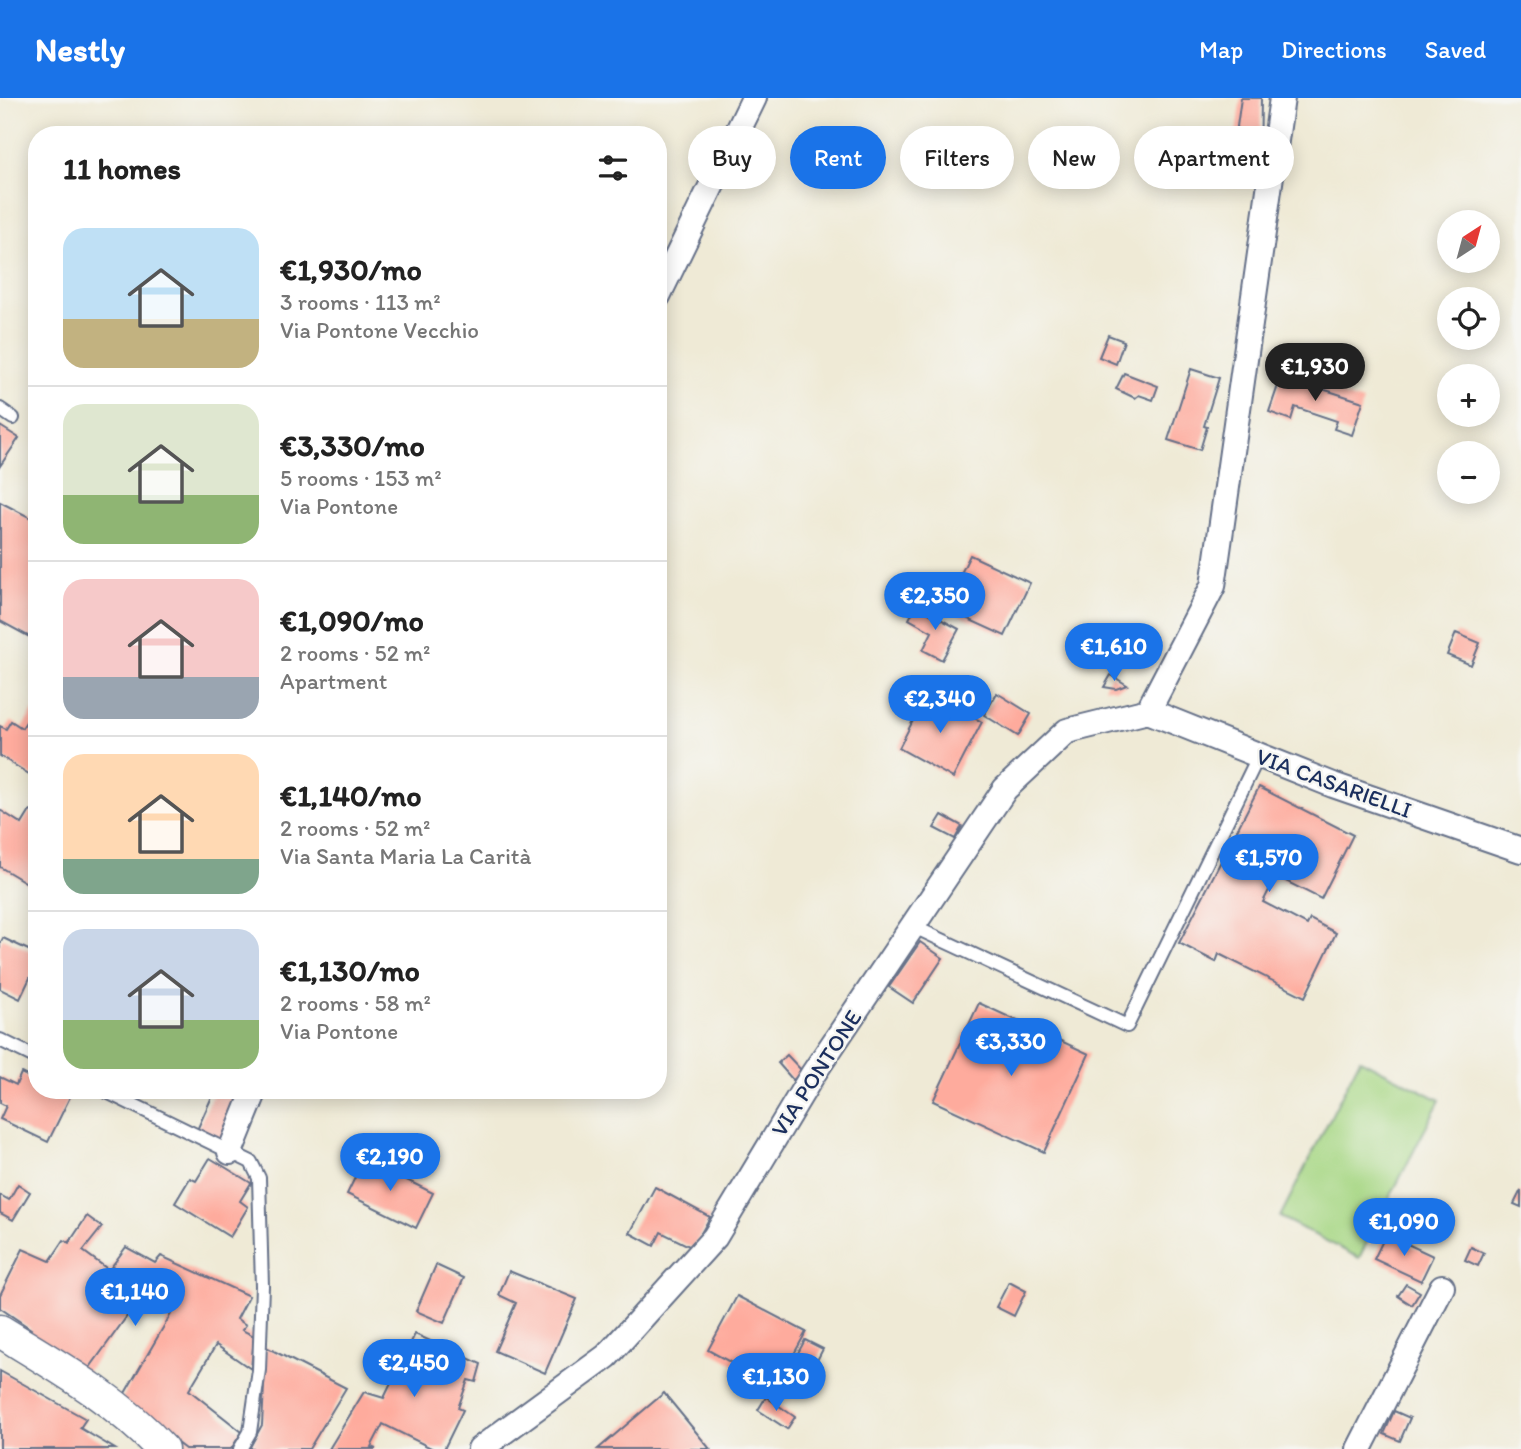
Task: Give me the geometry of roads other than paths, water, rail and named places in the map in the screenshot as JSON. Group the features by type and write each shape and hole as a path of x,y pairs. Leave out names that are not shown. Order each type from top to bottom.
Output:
{"street":[{"path":"667,277 754,98"},
{"path":"1148,711 1213,586 1282,98"},
{"name":"VIA CASARIELLI","path":"1148,711 1333,785 1521,850"},
{"name":"VIA PONTONE","path":"485,1448 607,1356 715,1237 813,1074 1005,789 1067,731 1148,711"},
{"path":"230,1152 252,1099"},
{"path":"1359,1449 1443,1287"},
{"path":"0,1331 94,1390 142,1427 162,1449"}],"lane":[{"path":"0,410 13,418"},
{"path":"912,926 1127,1026 1259,755"},
{"path":"0,1040 28,1054"},
{"path":"121,1099 251,1163 259,1178 262,1286 259,1370 250,1432 240,1449"}]}
